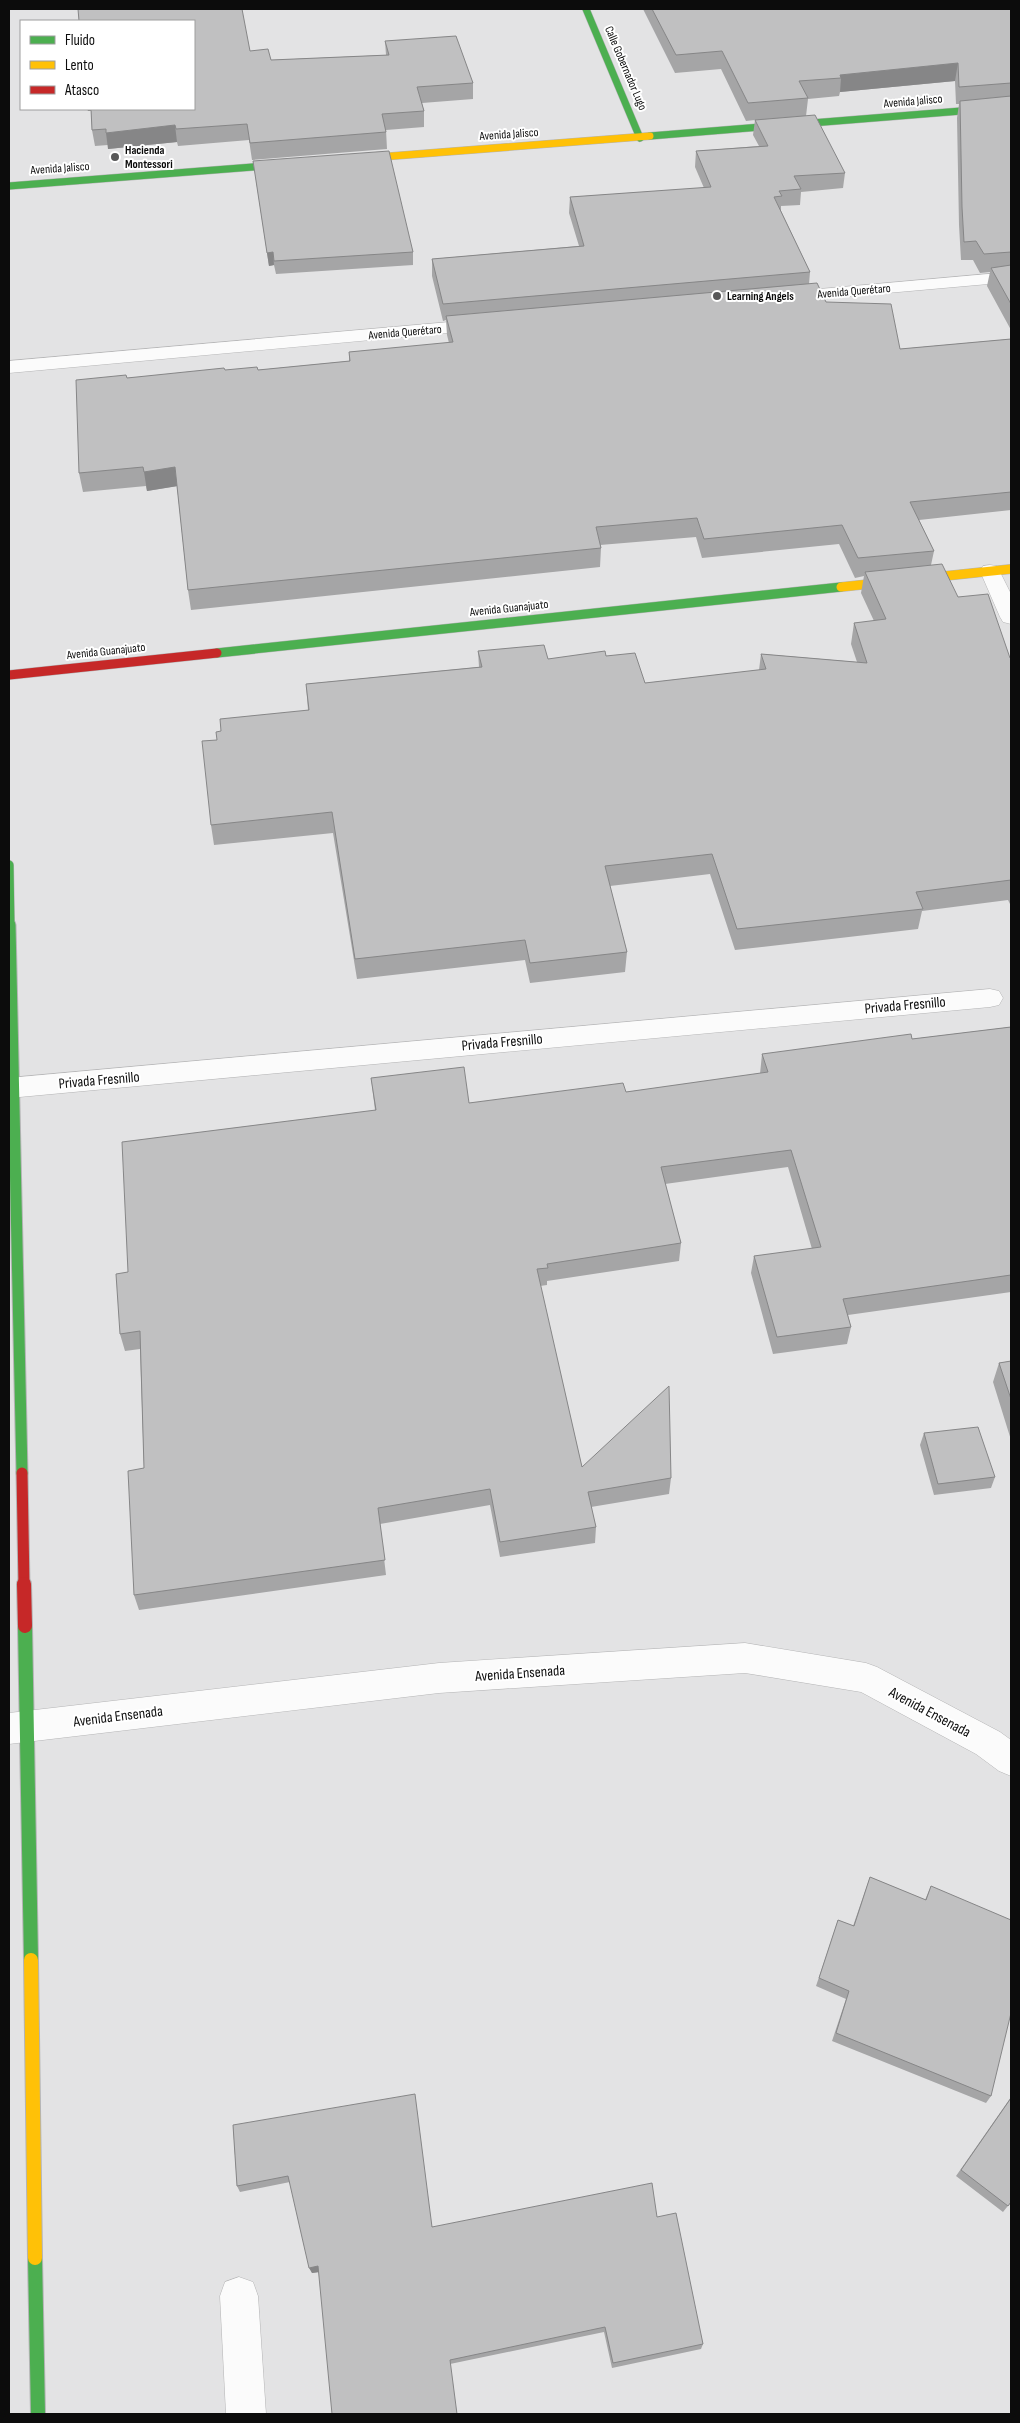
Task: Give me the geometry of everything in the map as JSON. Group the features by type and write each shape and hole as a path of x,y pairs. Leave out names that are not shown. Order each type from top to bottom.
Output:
{"street":[{"name":"Calle Gobernador Lugo","path":"586,9 640,138"},
{"name":"Avenida Jalisco","path":"344,160 640,138 1011,107"},
{"name":"Avenida Jalisco","path":"9,186 305,163"},
{"name":"Avenida Querétaro","path":"773,298 1011,277"},
{"name":"Avenida Querétaro","path":"9,367 505,323"},
{"name":"Avenida Guanajuato","path":"9,675 1011,569"},
{"path":"990,571 1011,618"},
{"path":"9,865 18,1728 38,2414"},
{"name":"Privada Fresnillo","path":"11,1088 990,998"},
{"name":"Avenida Ensenada","path":"18,1728 439,1678 745,1658 866,1678 988,1743 1011,1760"},
{"path":"239,2296 246,2414"}],"building":[{"path":"78,9 242,9 250,51 268,49 271,60 389,55 385,41 456,36 473,83 417,87 424,111 382,114 386,132 250,143 247,124 176,129 175,125 106,133 106,129 92,130 91,110 195,110 195,20 79,20"},
{"path":"652,9 1011,9 1011,83 959,87 958,63 840,75 841,78 799,81 808,98 748,103 722,51 676,55"},
{"path":"1011,96 1011,252 984,254 976,241 964,242 960,101"},
{"path":"815,115 845,173 794,176 801,189 779,191 782,196 774,197 810,272 443,304 432,259 584,246 570,197 711,187 696,151 768,146 755,120"},
{"path":"389,151 413,252 274,261 273,252 267,253 253,161"},
{"path":"1011,265 1011,304 991,268"},
{"path":"817,283 826,302 891,304 900,349 1011,339 1011,492 910,502 934,551 858,558 842,525 704,539 697,518 596,527 601,548 188,590 175,467 144,472 143,467 79,473 76,380 126,375 127,378 224,368 225,370 257,367 258,370 350,361 349,352 453,342 446,316"},
{"path":"942,564 958,597 988,594 1011,658 1011,880 916,892 923,909 737,929 712,854 605,866 627,952 530,963 525,940 355,959 332,812 211,825 202,741 217,740 216,732 221,731 220,719 309,710 306,684 482,667 478,651 544,645 548,659 605,651 606,656 635,653 645,683 766,669 761,654 867,663 854,623 886,619 865,572"},
{"path":"1011,1027 1011,1275 843,1299 851,1327 777,1337 754,1256 821,1247 791,1150 661,1167 681,1243 547,1264 548,1268 537,1269 582,1467 669,1386 671,1478 588,1492 596,1527 500,1542 490,1489 378,1508 385,1560 134,1595 128,1471 144,1468 140,1331 120,1334 116,1274 128,1272 122,1142 376,1110 371,1078 464,1067 469,1103 623,1083 626,1092 768,1072 762,1054 911,1034 912,1039"},
{"path":"1011,1361 1011,1399 999,1363"},
{"path":"978,1427 995,1477 938,1484 924,1433"},
{"path":"870,1877 926,1900 931,1886 1011,1920 1011,2013 991,2096 836,2033 849,1991 819,1978 838,1920 854,1926"},
{"path":"415,2094 432,2227 652,2183 657,2217 676,2213 703,2344 613,2363 605,2327 450,2360 457,2414 332,2414 318,2266 309,2268 288,2176 237,2186 233,2125"},
{"path":"1011,2098 1011,2202 1008,2206 961,2170"}],"traffic: fast":[{"path":"586,9 640,138"},
{"path":"650,136 1011,107"},
{"path":"9,186 291,164"},
{"path":"217,653 841,587"},
{"path":"9,865 22,1473"},
{"path":"25,1626 31,1960"},
{"path":"35,2258 38,2414"}],"traffic: slow":[{"path":"354,159 650,136"},
{"path":"841,587 1011,569"},
{"path":"31,1960 35,2258"}],"traffic: jam":[{"path":"9,675 217,653"},
{"path":"22,1473 25,1626"}],"place":[{"name":"Hacienda Montessori","path":"115,157"},
{"name":"Learning Angels","path":"717,296"}]}
